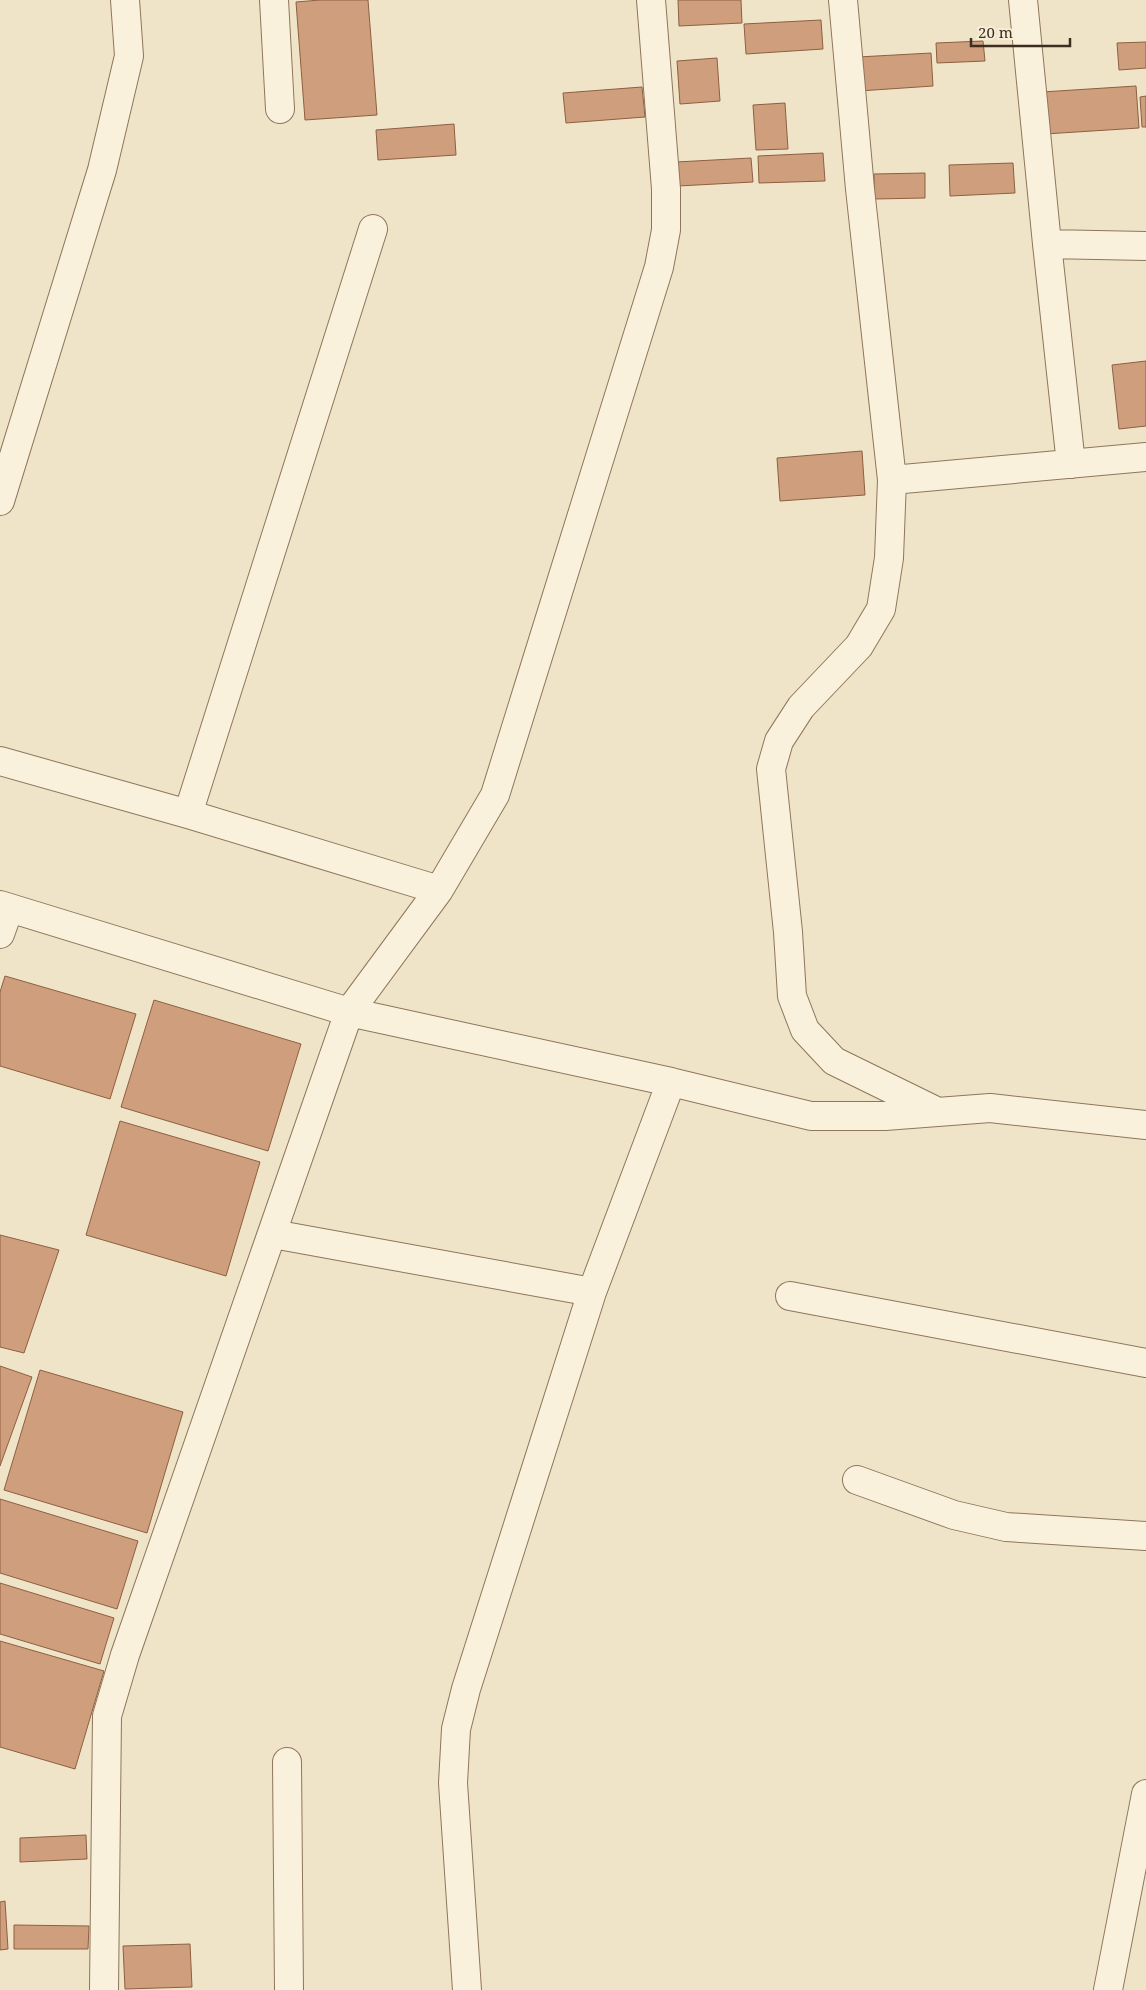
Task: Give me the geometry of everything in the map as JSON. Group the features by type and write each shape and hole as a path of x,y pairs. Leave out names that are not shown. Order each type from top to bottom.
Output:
{"street":[{"path":"0,501 102,170 129,56 125,0"},
{"path":"274,0 280,109"},
{"path":"104,1990 107,1716 125,1655 349,1012 440,890 495,795 659,267 666,230 666,189 651,0"},
{"path":"842,0 860,189 892,480 889,558 881,609 859,646 801,707 779,740 771,769 788,932 792,996 805,1030 834,1061 937,1112"},
{"path":"1022,0 1071,464"},
{"path":"188,814 373,229"},
{"path":"1048,244 1146,246"},
{"path":"892,480 1146,457"},
{"path":"0,761 188,814 440,890"},
{"path":"0,934 4,907 349,1012 671,1082 811,1116 885,1116 990,1108 1146,1125"},
{"path":"467,1990 453,1783 456,1729 466,1689 592,1292 671,1082"},
{"path":"273,1234 592,1292"},
{"path":"790,1296 1146,1363"},
{"path":"857,1480 954,1514 1006,1527 1146,1536"},
{"path":"287,1762 288,1990"},
{"path":"1108,1990 1146,1794"}],"building":[{"path":"368,0 377,115 305,120 296,2"},
{"path":"678,0 741,0 742,23 679,26"},
{"path":"821,20 823,49 746,54 744,24"},
{"path":"983,41 985,61 937,63 936,43"},
{"path":"1146,42 1146,68 1119,70 1117,43"},
{"path":"931,53 933,86 859,91 858,57"},
{"path":"717,58 720,101 680,104 677,61"},
{"path":"1136,86 1139,128 1045,134 1042,92"},
{"path":"642,87 645,117 566,123 563,93"},
{"path":"1146,96 1146,127 1142,127 1140,97"},
{"path":"785,103 788,149 756,150 753,105"},
{"path":"454,124 456,155 378,160 376,130"},
{"path":"823,153 825,181 759,183 758,156"},
{"path":"751,158 753,182 678,186 676,162"},
{"path":"1013,163 1015,193 950,196 949,165"},
{"path":"925,173 925,198 874,199 874,174"},
{"path":"1146,361 1146,426 1119,429 1112,365"},
{"path":"862,451 865,495 780,501 777,458"},
{"path":"5,976 136,1014 110,1099 0,1066 0,992"},
{"path":"154,1000 301,1044 268,1151 121,1107"},
{"path":"120,1121 260,1162 226,1276 86,1235"},
{"path":"0,1235 59,1250 24,1353 0,1347"},
{"path":"0,1366 32,1377 0,1466"},
{"path":"40,1370 183,1412 147,1533 4,1490"},
{"path":"0,1499 138,1541 117,1609 0,1573"},
{"path":"0,1583 114,1618 100,1664 0,1634"},
{"path":"0,1641 104,1671 75,1769 0,1747"},
{"path":"86,1835 87,1859 20,1862 20,1838"},
{"path":"5,1901 8,1949 0,1950 0,1902"},
{"path":"14,1925 89,1926 88,1949 14,1949"},
{"path":"190,1944 192,1987 125,1989 123,1946"}]}
